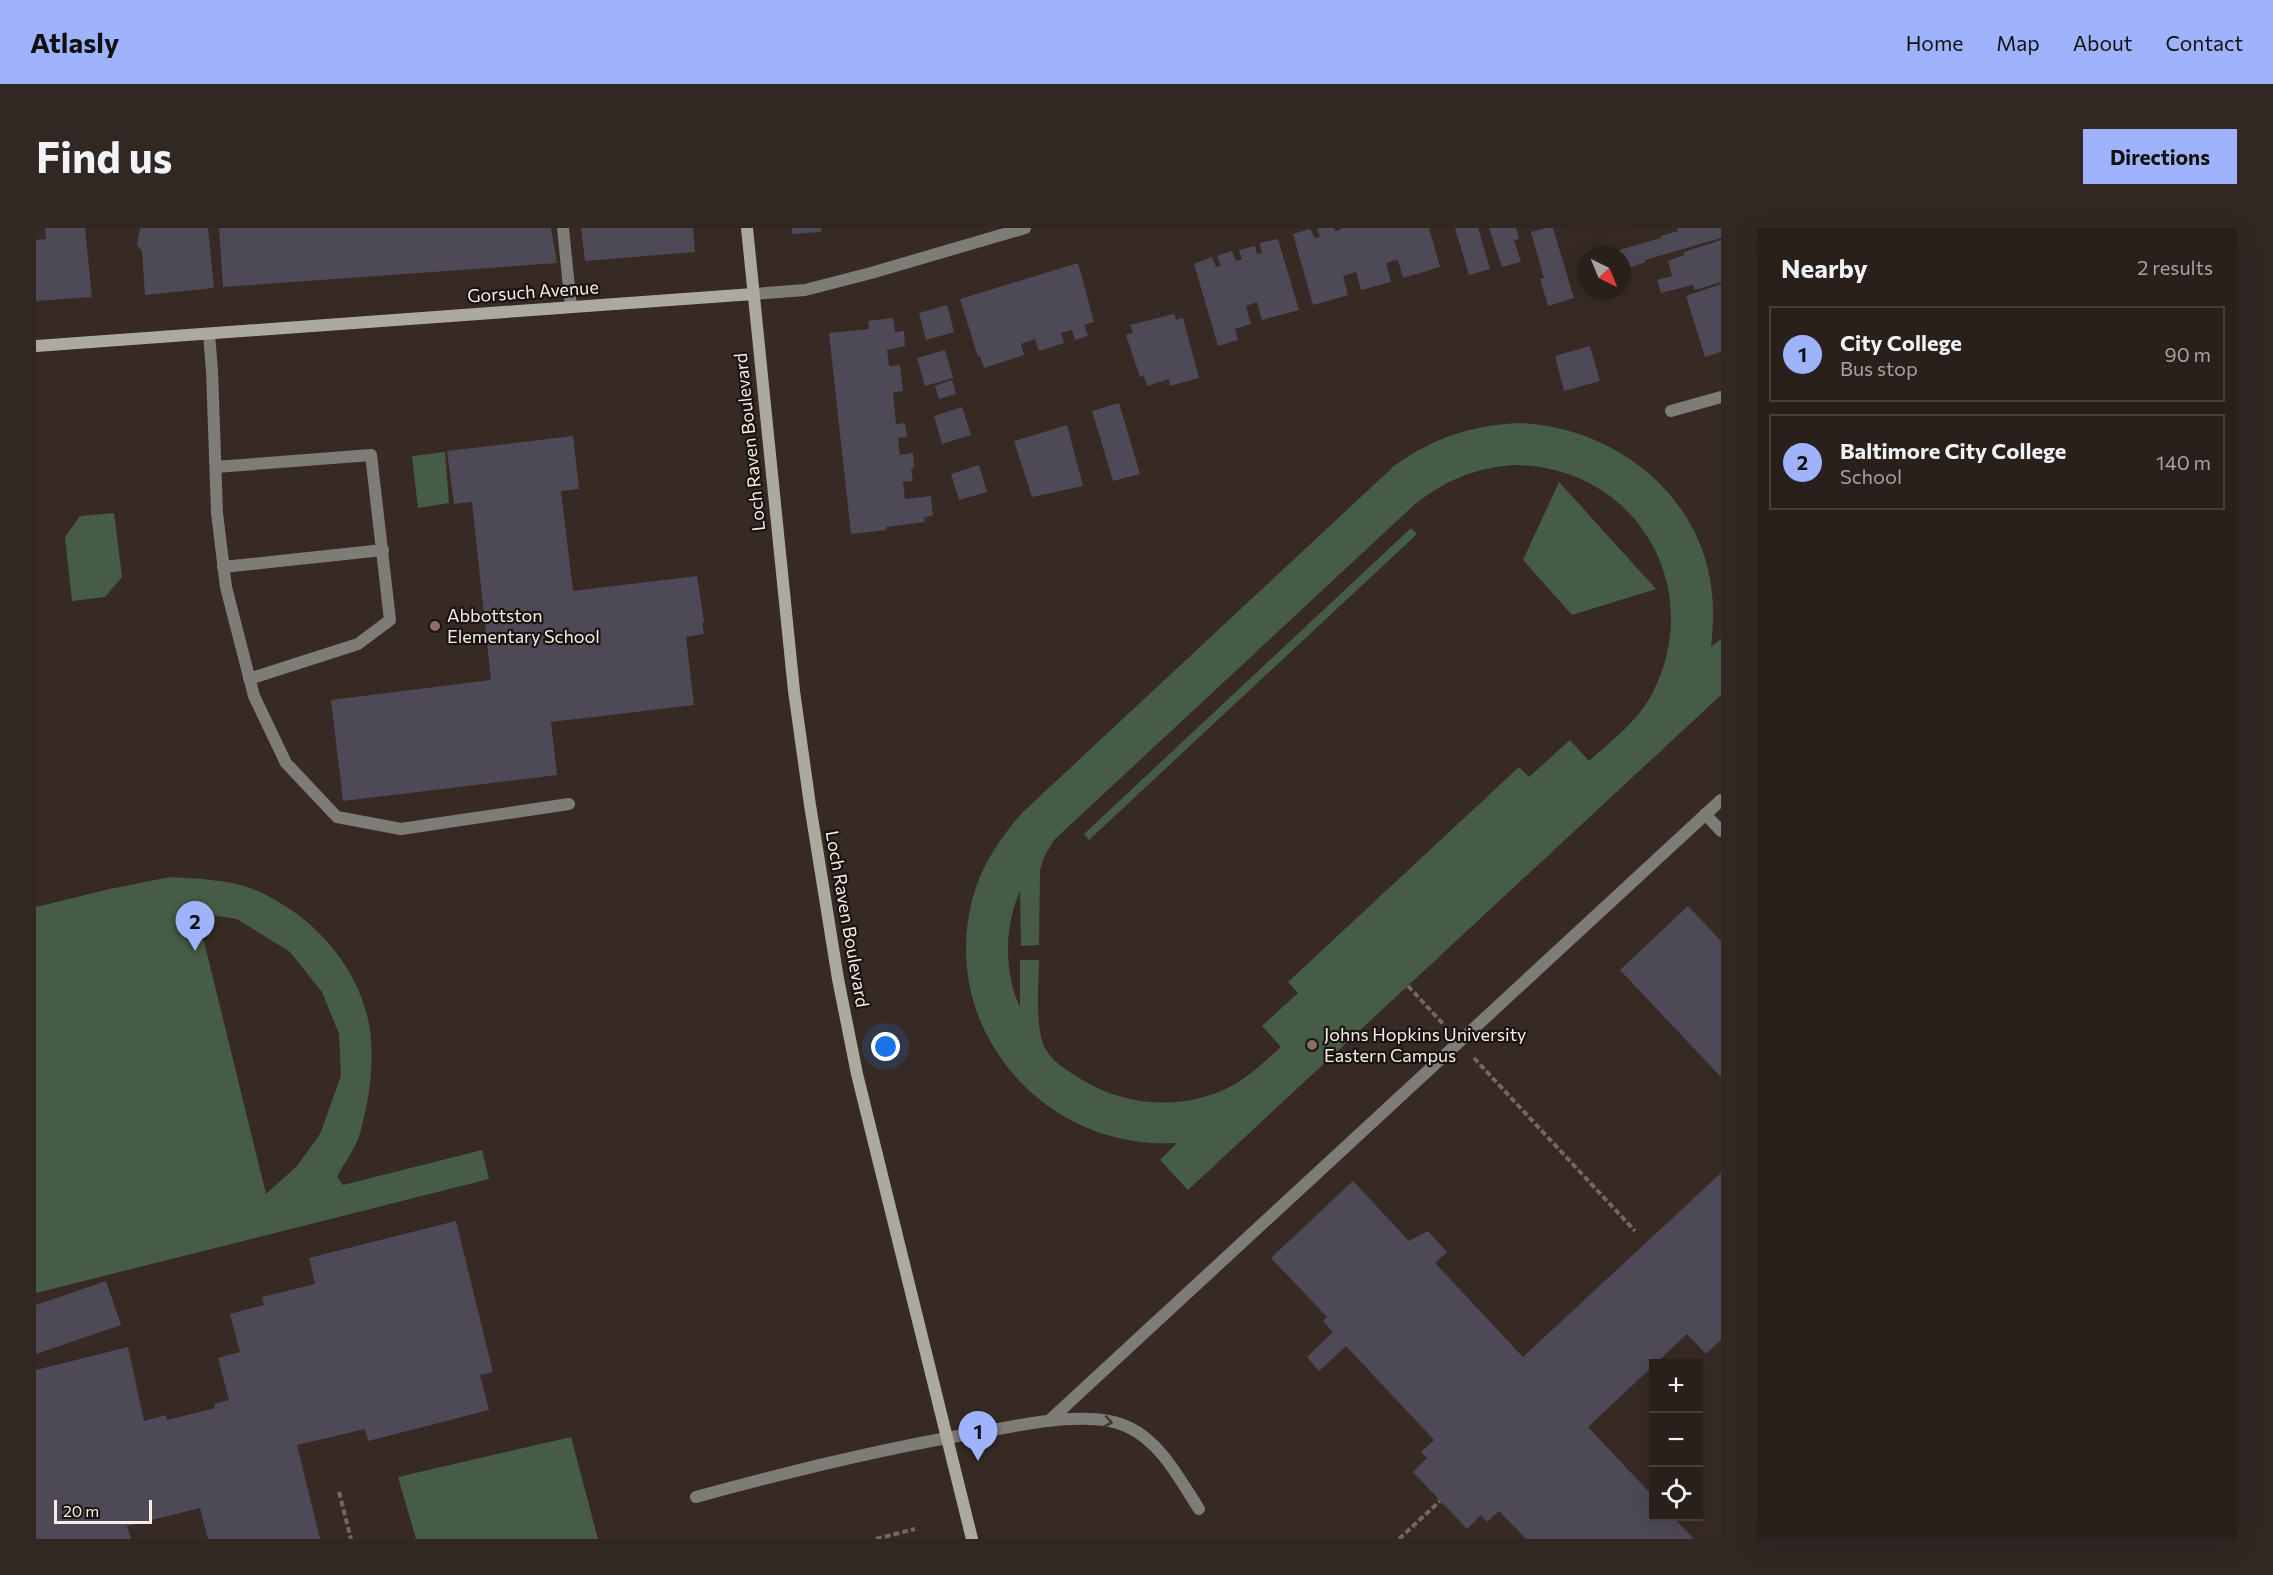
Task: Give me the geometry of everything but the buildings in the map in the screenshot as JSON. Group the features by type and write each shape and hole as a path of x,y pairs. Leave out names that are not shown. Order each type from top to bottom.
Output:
{"main road":[{"name":"Loch Raven Boulevard","path":"747,228 794,691 824,896 857,1074 972,1539"},
{"name":"Gorsuch Avenue","path":"36,346 753,294"}],"street":[{"path":"563,228 571,307"},
{"name":"Gorsuch Avenue","path":"753,294 805,290 872,273 1025,228"},
{"path":"209,334 217,513 226,587 254,696 286,763 337,817 401,829 568,804"},
{"path":"1671,411 1721,397"},
{"path":"216,467 371,455 390,620 358,644 249,679"},
{"path":"224,567 383,550"},
{"path":"1050,1420 1721,800"},
{"path":"1705,814 1721,831"},
{"path":"696,1497 780,1474 947,1437 1050,1420 1105,1420 1128,1426 1159,1452 1199,1509"}],"path":[{"path":"1408,986 1635,1231"},
{"path":"339,1492 351,1539"},
{"path":"1399,1539 1440,1501"},
{"path":"876,1539 915,1529"}],"green space":[{"path":"1520,423 1555,427 1588,437 1619,452 1648,472 1672,497 1691,525 1705,557 1713,600 1711,647 1721,639 1721,695 1188,1190 1160,1160 1177,1143 1129,1140 1084,1126 1045,1103 1012,1072 987,1035 971,992 966,946 973,897 977,885 1000,841 1023,812 1394,466 1438,441 1469,430","holes":["1513,465 1556,470 1594,486 1625,509 1649,539 1665,574 1671,613 1667,653 1652,694 1639,713 1624,730 1589,761 1570,740 1529,777 1519,767 1288,982 1298,993 1262,1026 1281,1047 1235,1084 1199,1098 1180,1102 1141,1101 1103,1091 1059,1064 1049,1055 1042,1041 1038,1006 1039,960 1020,960 1020,1007 1011,979 1008,949 1011,919 1020,891 1021,946 1039,945 1040,870 1044,857 1054,840 1414,505 1448,483 1485,469"]},
{"path":"445,452 449,503 418,508 412,456"},
{"path":"1559,482 1656,589 1572,615 1523,560"},
{"path":"114,513 122,577 105,597 72,601 65,537 80,516"},
{"path":"1411,528 1417,534 1089,840 1084,834"},
{"path":"170,877 213,880 245,886 295,912 313,927 342,961 363,1002 369,1024 371,1065 364,1120 353,1150 337,1177 343,1185 482,1150 489,1179 36,1293 36,907","holes":["197,913 237,919 290,952 322,992 339,1034 341,1076 320,1134 297,1166 266,1194"]},
{"path":"571,1437 598,1539 416,1539 398,1477"}],"place":[{"name":"Abbottston Elementary School","path":"435,626"},
{"name":"Baltimore City College","path":"195,951"},
{"name":"Johns Hopkins University Eastern Campus","path":"1312,1045"},
{"name":"City College","path":"978,1461"}]}
